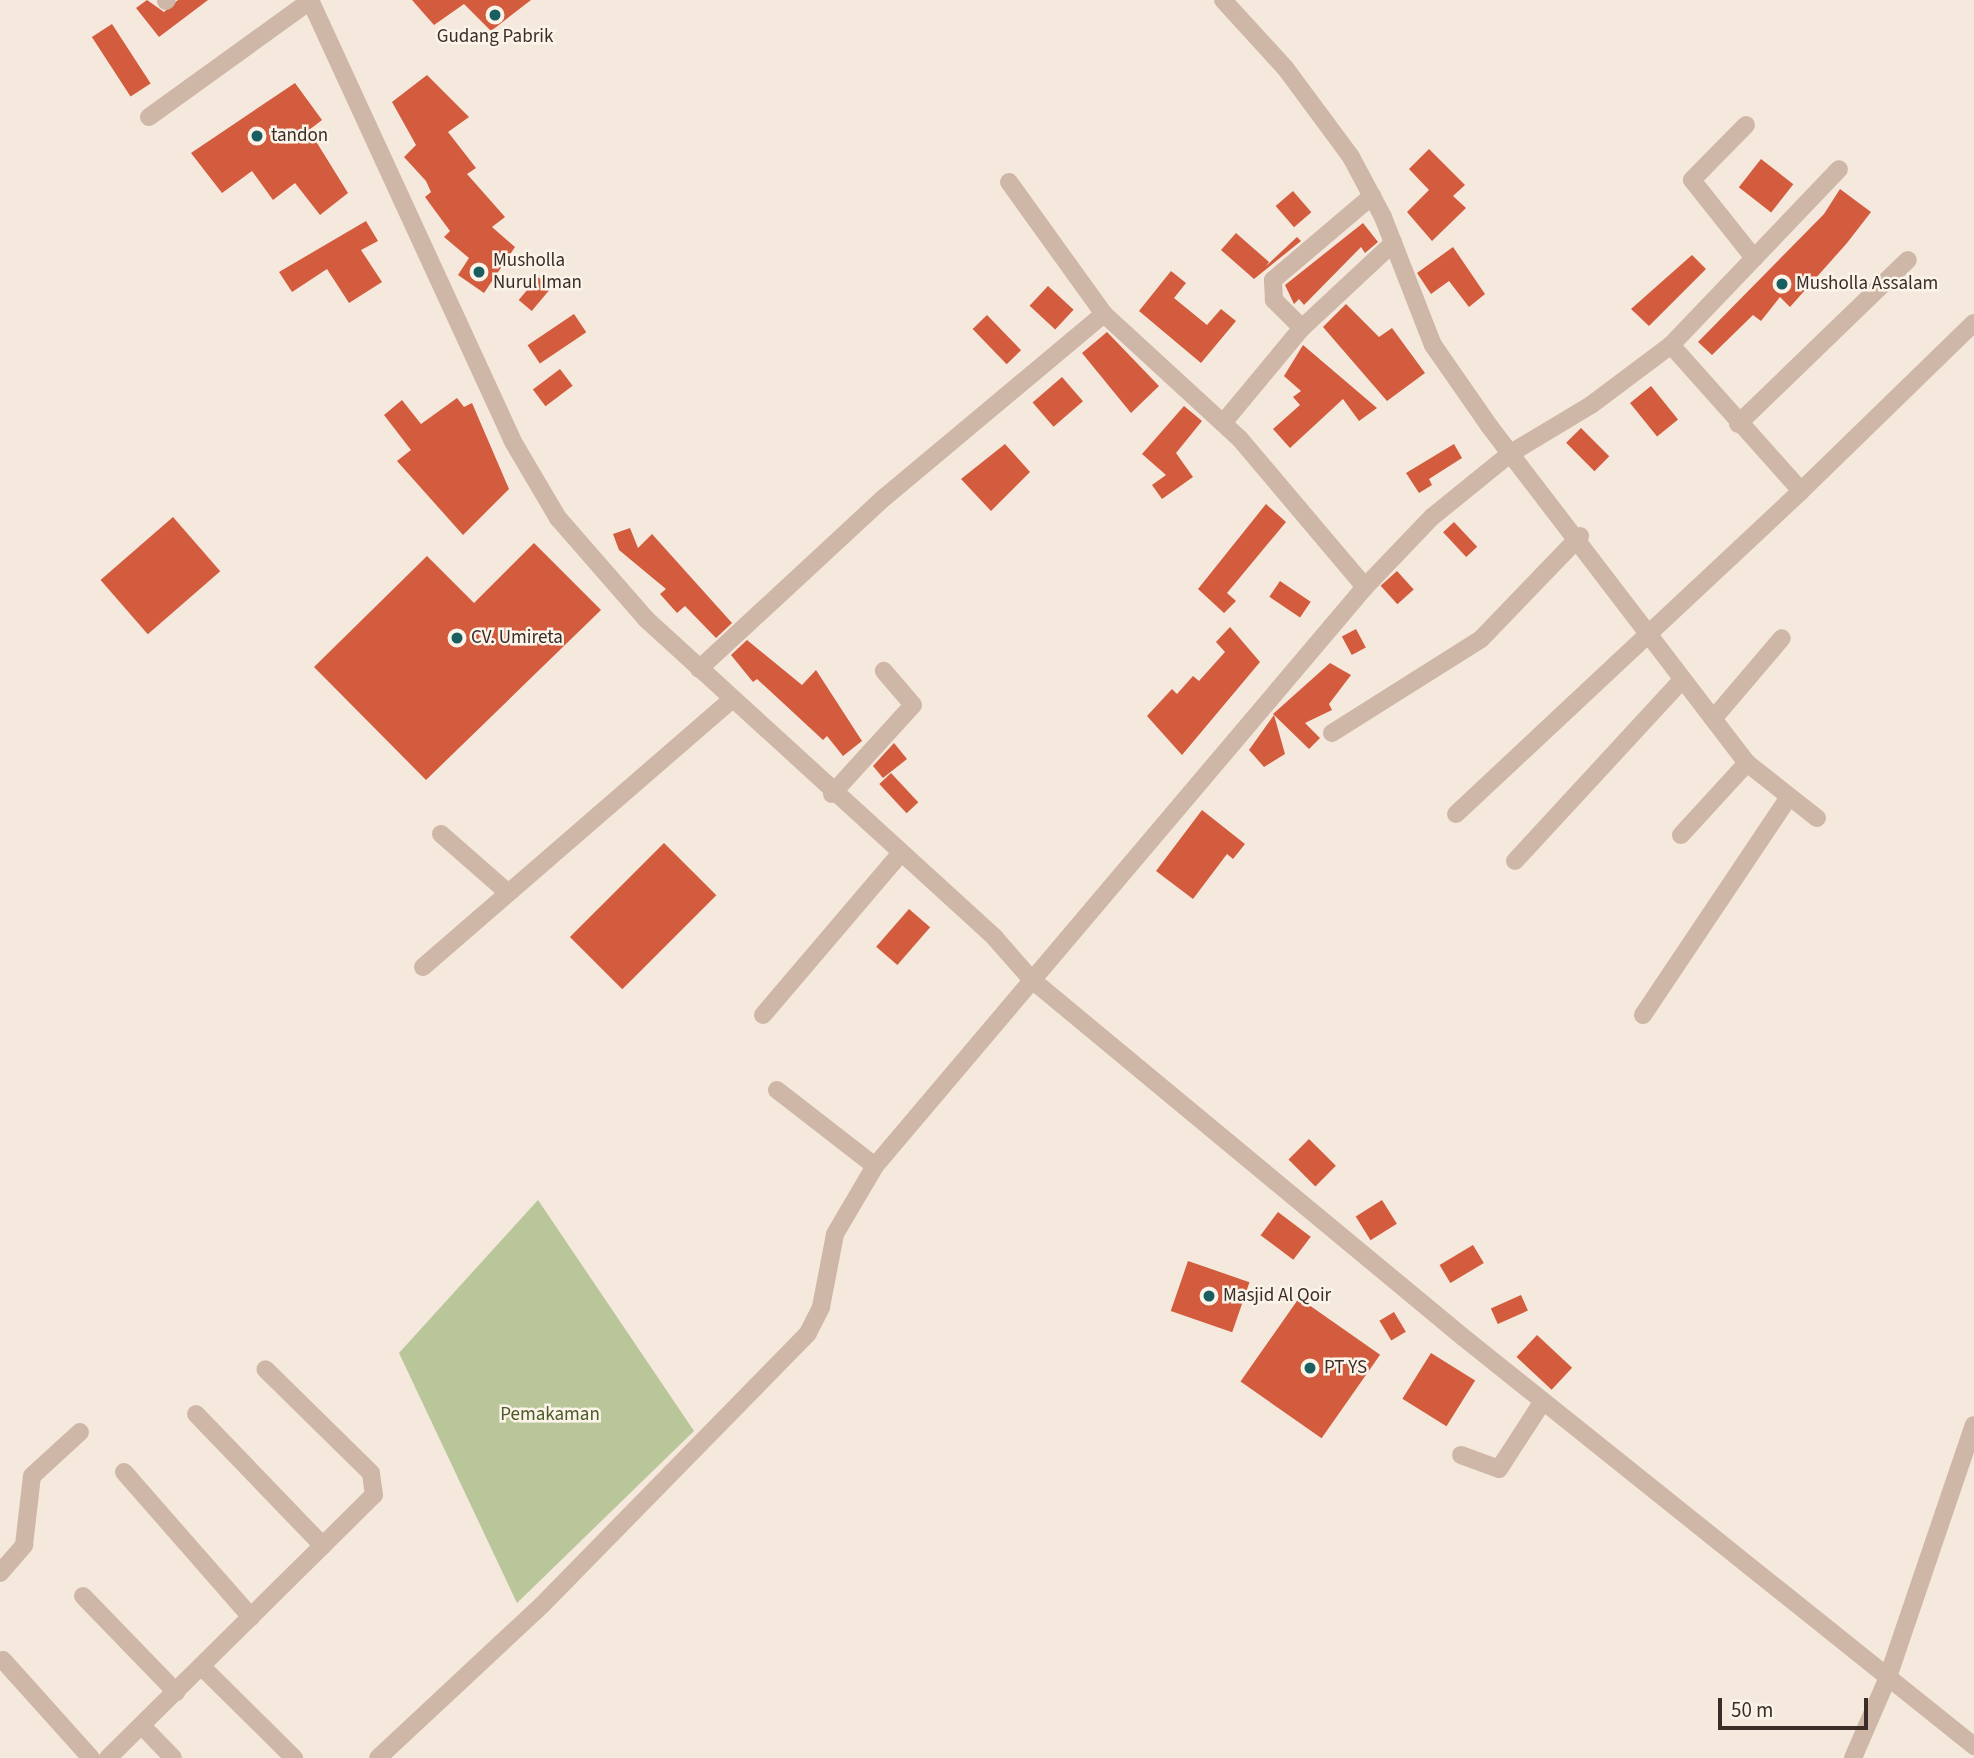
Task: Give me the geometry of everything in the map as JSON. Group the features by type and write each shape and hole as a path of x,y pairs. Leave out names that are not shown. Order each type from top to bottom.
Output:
{"street":[{"path":"1223,0 1286,69 1372,196 1433,345 1511,453 1580,537 1680,682 1747,763 1817,818"},
{"path":"149,117 310,1 355,93 370,141 526,464 579,542 699,669 1031,979 1543,1401 1974,1746"},
{"path":"1746,125 1692,180 1754,258"},
{"path":"378,1758 542,1605 807,1333 821,1307 835,1234 874,1166 1365,587 1432,517 1511,453 1591,405 1671,345 1839,169"},
{"path":"1009,182 1104,314 1223,423 1365,587"},
{"path":"1302,328 1272,296 1273,280 1372,196"},
{"path":"1223,423 1302,328 1393,243"},
{"path":"1738,424 1908,260"},
{"path":"699,669 885,497 1104,314"},
{"path":"1456,814 1801,491 1974,323"},
{"path":"1671,345 1738,424 1801,491"},
{"path":"1332,733 1481,639 1580,537"},
{"path":"1713,719 1782,638"},
{"path":"832,794 912,707 912,696 884,671"},
{"path":"1515,861 1680,682"},
{"path":"423,967 505,890 731,700"},
{"path":"1681,835 1747,763"},
{"path":"1643,1015 1789,797"},
{"path":"441,834 505,890"},
{"path":"763,1015 900,854"},
{"path":"777,1090 874,1166"},
{"path":"108,1758 143,1727 201,1666 371,1500 376,1482 265,1370"},
{"path":"1461,1455 1499,1469 1543,1401"},
{"path":"196,1414 323,1546"},
{"path":"1853,1758 1888,1677 1974,1425"},
{"path":"0,1573 24,1545 32,1476 80,1432"},
{"path":"124,1472 251,1617"},
{"path":"83,1596 176,1692"},
{"path":"4,1660 91,1758"},
{"path":"201,1666 294,1758"},
{"path":"143,1727 173,1758"}],"green space":[{"name":"Pemakaman","path":"538,1200 694,1431 517,1603 399,1353"}],"building":[{"path":"147,0 164,12 178,0 208,0 159,37 136,8"},
{"name":"Gudang Pabrik","path":"412,0 531,0 491,31 464,4 434,25"},
{"path":"112,24 151,84 131,97 92,37"},
{"path":"427,75 469,117 448,132 476,168 467,174 505,217 492,227 515,247 484,293 458,275 469,258 444,237 450,231 425,197 431,192 426,181 404,157 416,145 392,102"},
{"name":"tandon","path":"295,83 322,120 309,130 348,193 320,215 295,183 273,200 252,171 222,193 191,153"},
{"path":"1429,149 1465,185 1453,196 1466,208 1432,241 1407,212 1429,190 1409,169"},
{"path":"1761,159 1793,184 1771,213 1739,187"},
{"path":"1840,189 1871,212 1790,307 1780,297 1761,321 1753,315 1712,355 1698,342 1824,214"},
{"path":"1293,191 1311,212 1294,227 1276,206"},
{"path":"366,221 378,241 361,250 382,282 349,303 327,269 292,292 279,272"},
{"path":"1363,223 1378,242 1365,253 1361,247 1304,305 1299,299 1294,304 1285,285"},
{"path":"1236,233 1269,262 1266,266 1297,237 1301,241 1254,279 1221,250"},
{"path":"1453,247 1485,294 1469,307 1449,281 1431,294 1417,273"},
{"path":"1692,255 1706,269 1649,326 1631,309"},
{"path":"1171,271 1186,283 1174,298 1207,325 1221,309 1236,321 1201,363 1139,311"},
{"path":"538,277 551,288 532,311 519,300"},
{"path":"1048,286 1074,310 1055,330 1030,306"},
{"path":"1346,304 1379,337 1392,328 1425,373 1387,401 1323,327"},
{"path":"574,314 586,332 540,364 528,345"},
{"path":"987,315 1021,350 1007,364 973,329"},
{"path":"1107,332 1159,386 1131,413 1082,353"},
{"path":"1303,345 1377,408 1359,421 1343,399 1290,448 1273,429 1300,405 1293,397 1301,391 1284,376"},
{"path":"560,369 573,386 545,406 533,389"},
{"path":"1062,377 1083,401 1054,427 1033,403"},
{"path":"1651,386 1678,419 1657,436 1630,403"},
{"path":"457,398 464,407 472,403 509,489 463,535 397,461 411,450 384,415 402,400 421,424"},
{"path":"1184,406 1202,421 1176,453 1193,477 1162,499 1152,485 1166,475 1142,454"},
{"path":"1581,428 1609,456 1594,471 1566,443"},
{"path":"1005,444 1030,472 991,511 961,479"},
{"path":"1454,444 1462,458 1429,479 1432,485 1419,493 1406,473"},
{"path":"1266,504 1286,522 1227,593 1236,601 1224,613 1198,589"},
{"path":"173,517 220,571 148,634 101,580"},
{"path":"1454,522 1477,547 1466,557 1443,532"},
{"path":"630,528 638,548 652,534 732,623 716,638 685,606 677,613 660,594 666,589 619,550 613,534"},
{"name":"CV. Umireta","path":"534,543 601,610 426,780 314,667 427,556 474,603"},
{"path":"1397,571 1414,590 1397,604 1381,586"},
{"path":"1280,581 1311,602 1300,617 1269,597"},
{"path":"1230,627 1260,662 1182,755 1147,716 1172,689 1177,694 1193,676 1199,681 1225,652 1216,642"},
{"path":"1356,629 1366,648 1352,655 1342,637"},
{"path":"747,640 802,685 816,670 862,741 843,756 827,736 823,740 757,679 753,682 731,655"},
{"path":"1330,663 1351,675 1329,704 1332,710 1305,723 1320,738 1309,749 1273,714"},
{"path":"1274,715 1285,754 1264,767 1249,750"},
{"path":"894,743 907,759 883,778 873,766"},
{"path":"891,773 918,802 907,813 879,784"},
{"path":"1202,810 1245,844 1233,859 1227,854 1193,899 1156,871"},
{"path":"664,843 716,895 622,989 570,937"},
{"path":"909,909 930,927 897,965 876,947"},
{"path":"1309,1139 1336,1166 1315,1186 1288,1160"},
{"path":"1382,1200 1397,1224 1371,1240 1356,1216"},
{"path":"1278,1212 1311,1237 1293,1260 1261,1235"},
{"path":"1473,1245 1484,1263 1450,1283 1440,1265"},
{"name":"Masjid Al Qoir","path":"1188,1261 1249,1282 1232,1332 1171,1311"},
{"path":"1521,1295 1528,1311 1498,1324 1491,1308"},
{"name":"PT YS","path":"1299,1298 1380,1355 1322,1438 1240,1382"},
{"path":"1394,1312 1406,1332 1391,1340 1379,1321"},
{"path":"1537,1335 1572,1368 1552,1390 1517,1357"},
{"path":"1431,1353 1475,1381 1446,1426 1402,1399"}],"place":[{"name":"Gudang Pabrik","path":"495,15"},
{"name":"tandon","path":"257,136"},
{"name":"Musholla Nurul Iman","path":"479,272"},
{"name":"Musholla Assalam","path":"1782,284"},
{"name":"CV. Umireta","path":"457,638"},
{"name":"Masjid Al Qoir","path":"1209,1296"},
{"name":"PT YS","path":"1310,1368"}]}
